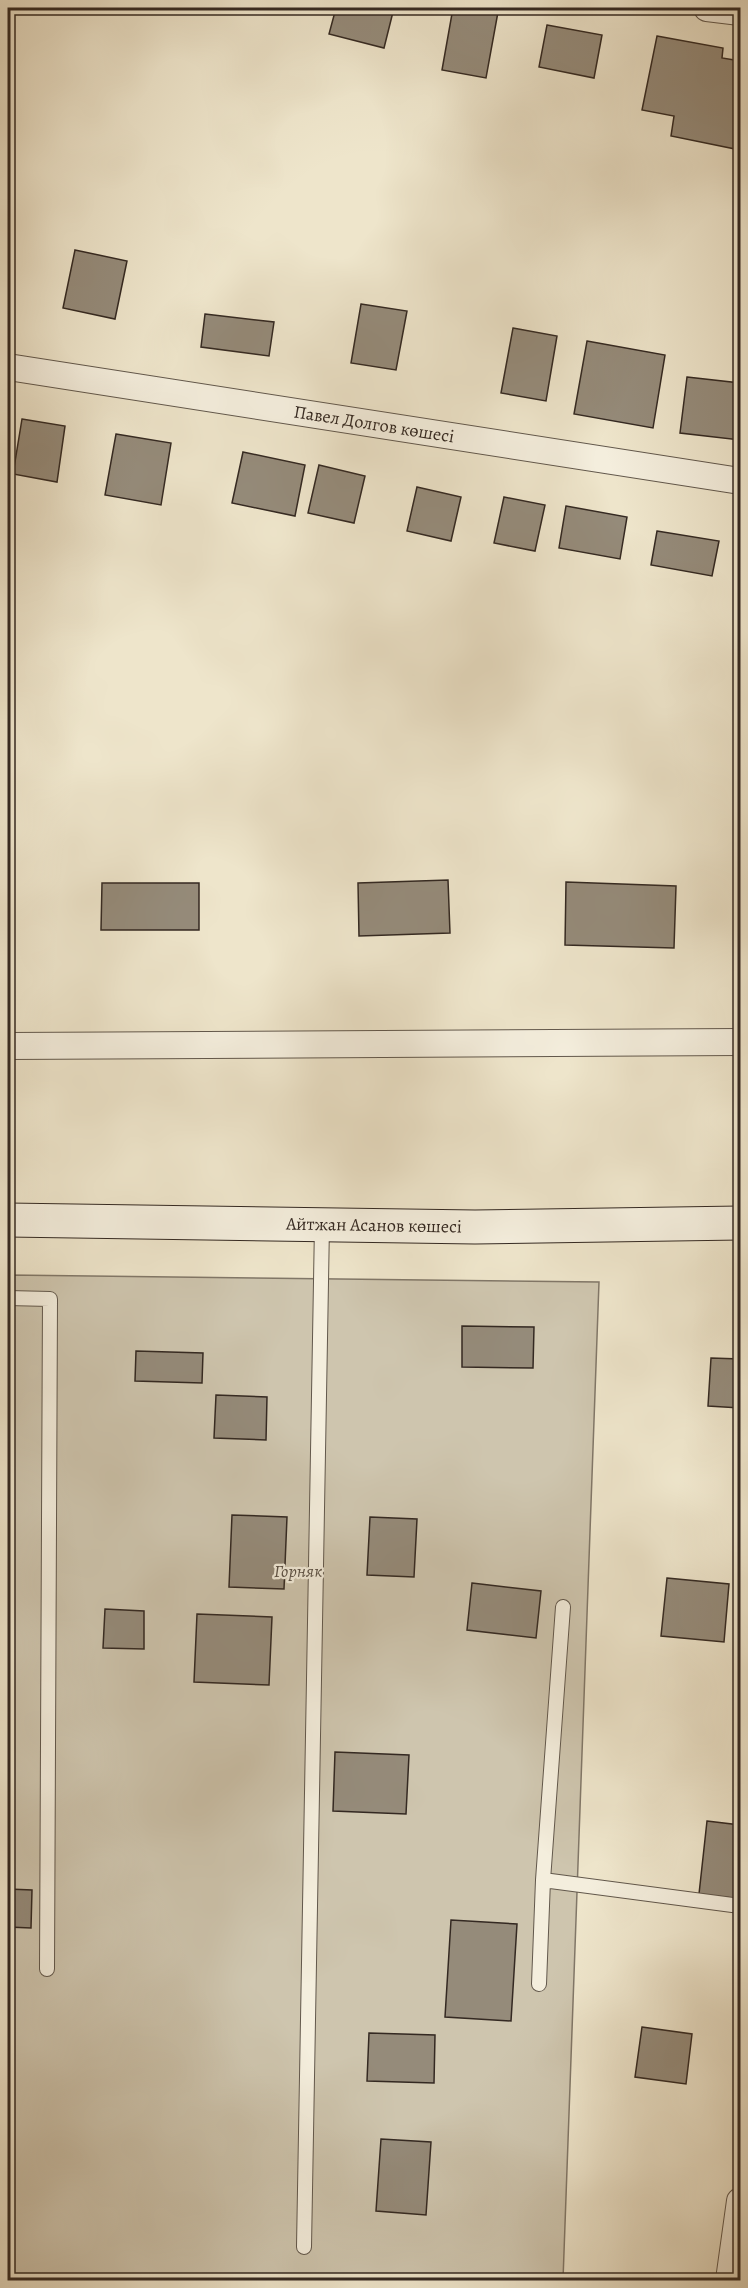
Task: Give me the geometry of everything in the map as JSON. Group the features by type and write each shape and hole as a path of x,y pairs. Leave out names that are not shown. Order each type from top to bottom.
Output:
{"street":[{"path":"707,8 741,12"},
{"name":"Павел Долгов көшесі","path":"8,367 741,481"},
{"path":"8,1046 741,1042"},
{"name":"Айтжан Асанов көшесі","path":"8,1220 475,1227 741,1223"},
{"path":"729,2280 741,2201"}],"lane":[{"path":"304,2247 322,1225"},
{"path":"8,1298 50,1299 47,1969"},
{"path":"539,1984 543,1880 563,1607"},
{"path":"543,1880 741,1906"}],"green space":[{"name":"Горняк","path":"8,1275 599,1282 563,2280 8,2280"}],"building":[{"path":"336,8 394,8 384,48 329,34"},
{"path":"453,8 475,8 498,12 486,78 442,70"},
{"path":"547,25 602,35 594,78 539,67"},
{"path":"657,36 723,48 722,58 740,61 740,150 671,136 674,116 642,110"},
{"path":"75,250 127,261 115,319 63,308"},
{"path":"361,304 407,311 396,370 351,363"},
{"path":"205,314 274,322 269,356 201,347"},
{"path":"513,328 557,336 546,401 501,393"},
{"path":"587,341 665,355 653,428 574,414"},
{"path":"687,377 740,383 740,440 680,433"},
{"path":"22,419 65,426 57,482 13,474"},
{"path":"116,434 171,443 161,505 105,495"},
{"path":"243,452 305,465 295,516 232,503"},
{"path":"319,465 365,476 354,523 308,513"},
{"path":"417,487 461,497 451,541 407,531"},
{"path":"504,497 545,505 535,551 494,543"},
{"path":"566,506 627,517 620,559 559,548"},
{"path":"657,531 719,541 712,576 651,565"},
{"path":"8,880 10,880 8,930"},
{"path":"448,880 450,933 359,936 358,883"},
{"path":"566,882 676,886 674,948 565,945"},
{"path":"102,883 199,883 199,930 101,930"},
{"path":"462,1326 534,1327 533,1368 462,1367"},
{"path":"136,1351 203,1353 202,1383 135,1381"},
{"path":"711,1358 740,1359 740,1408 708,1406"},
{"path":"216,1395 267,1397 266,1440 214,1438"},
{"path":"232,1515 287,1517 284,1589 229,1587"},
{"path":"370,1517 417,1519 414,1577 367,1575"},
{"path":"667,1578 729,1584 724,1642 661,1636"},
{"path":"472,1583 541,1591 536,1638 467,1630"},
{"path":"105,1609 144,1611 144,1649 103,1648"},
{"path":"197,1614 272,1617 269,1685 194,1682"},
{"path":"335,1752 409,1755 406,1814 333,1811"},
{"path":"707,1821 740,1825 740,1899 699,1894"},
{"path":"8,1889 32,1890 31,1928 8,1927"},
{"path":"451,1920 517,1924 511,2021 445,2017"},
{"path":"642,2027 692,2034 686,2084 635,2077"},
{"path":"369,2033 435,2035 434,2083 367,2081"},
{"path":"381,2139 431,2142 426,2215 376,2211"}]}
